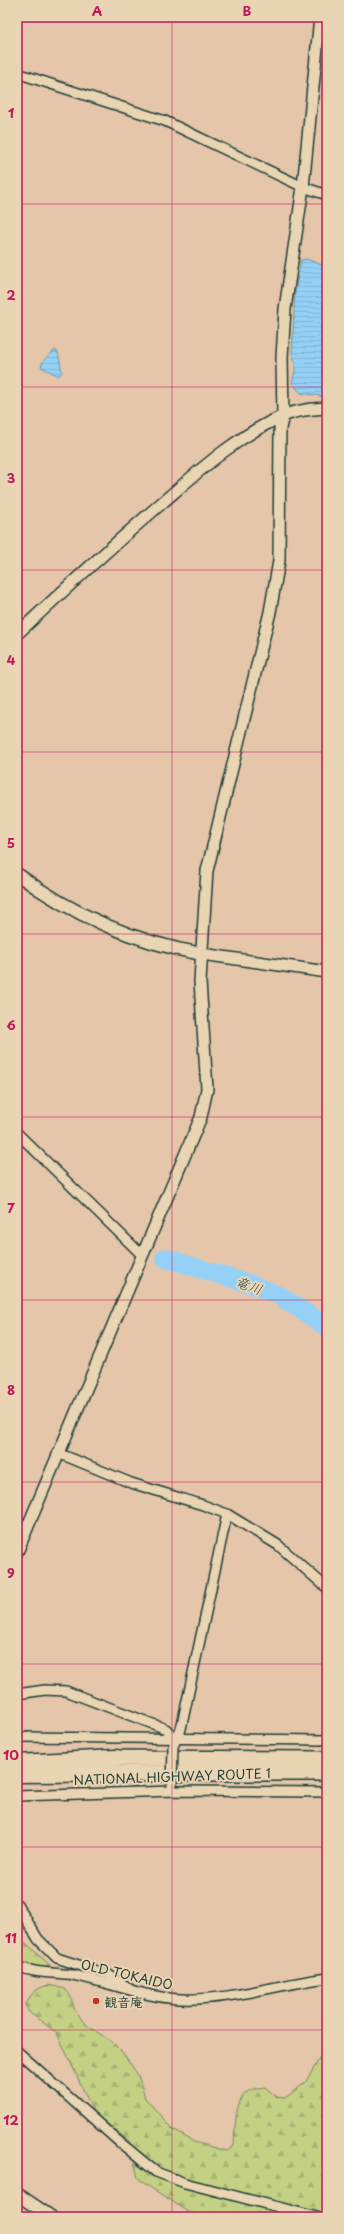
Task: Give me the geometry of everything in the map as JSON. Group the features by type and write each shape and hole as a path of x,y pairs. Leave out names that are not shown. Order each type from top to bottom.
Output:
{"highway":[{"name":"NATIONAL HIGHWAY ROUTE 1","path":"17,1757 327,1759"},
{"path":"17,1763 116,1758"},
{"name":"NATIONAL HIGHWAY ROUTE 1","path":"17,1782 197,1773 327,1773"},
{"path":"17,1774 197,1773"}],"main road":[{"path":"17,874 52,899 104,926 148,942 202,954"},
{"path":"17,2194 51,2217"}],"street":[{"path":"17,1552 201,1117 206,1101 207,1089 200,982 207,871 270,612 279,561 280,428 283,416 282,357 285,309 303,187 320,17"},
{"path":"17,73 165,121 303,187 327,195"},
{"path":"17,634 142,520 215,456 283,416 302,410 327,408"},
{"path":"202,954 327,972"},
{"path":"17,1133 142,1255"},
{"path":"58,1453 131,1483 203,1504 227,1514 278,1545 327,1588"},
{"path":"173,1788 174,1743 181,1729 227,1514"},
{"path":"17,1694 45,1690 66,1691 166,1729 174,1743"},
{"path":"17,1737 174,1743 327,1740"},
{"path":"17,1796 173,1788 327,1792"},
{"path":"17,1904 38,1939 57,1958 109,1975 130,1989"},
{"name":"OLD TOKAIDO","path":"17,1966 36,1973 72,1975 157,1996 197,1999 327,1978"},
{"path":"17,2051 117,2140 156,2172 185,2183 317,2217"}],"green space":[{"path":"17,1935 53,1968 53,1971 17,1963"},
{"path":"49,1985 65,1989 70,1995 75,2011 85,2024 112,2042 123,2053 138,2075 145,2098 172,2129 194,2142 227,2151 234,2146 237,2110 247,2092 253,2089 265,2087 277,2097 285,2098 305,2083 327,2046 327,2157 323,2165 327,2172 327,2217 201,2217 189,2212 145,2184 138,2178 129,2141 94,2113 57,2033 29,2012 25,2005 34,1992"}],"water":[{"path":"306,259 325,266 327,276 327,397 301,393 292,383 295,368 295,362 292,354 295,292 301,260"},
{"path":"55,350 58,352 62,372 59,376 41,367 43,361"}],"waterway":[{"name":"竜川","path":"165,1258 250,1284 280,1296 327,1327"}],"railway":[{"path":"17,2212 25,2217"}],"place":[{"name":"観音庵","path":"96,2001"}]}
